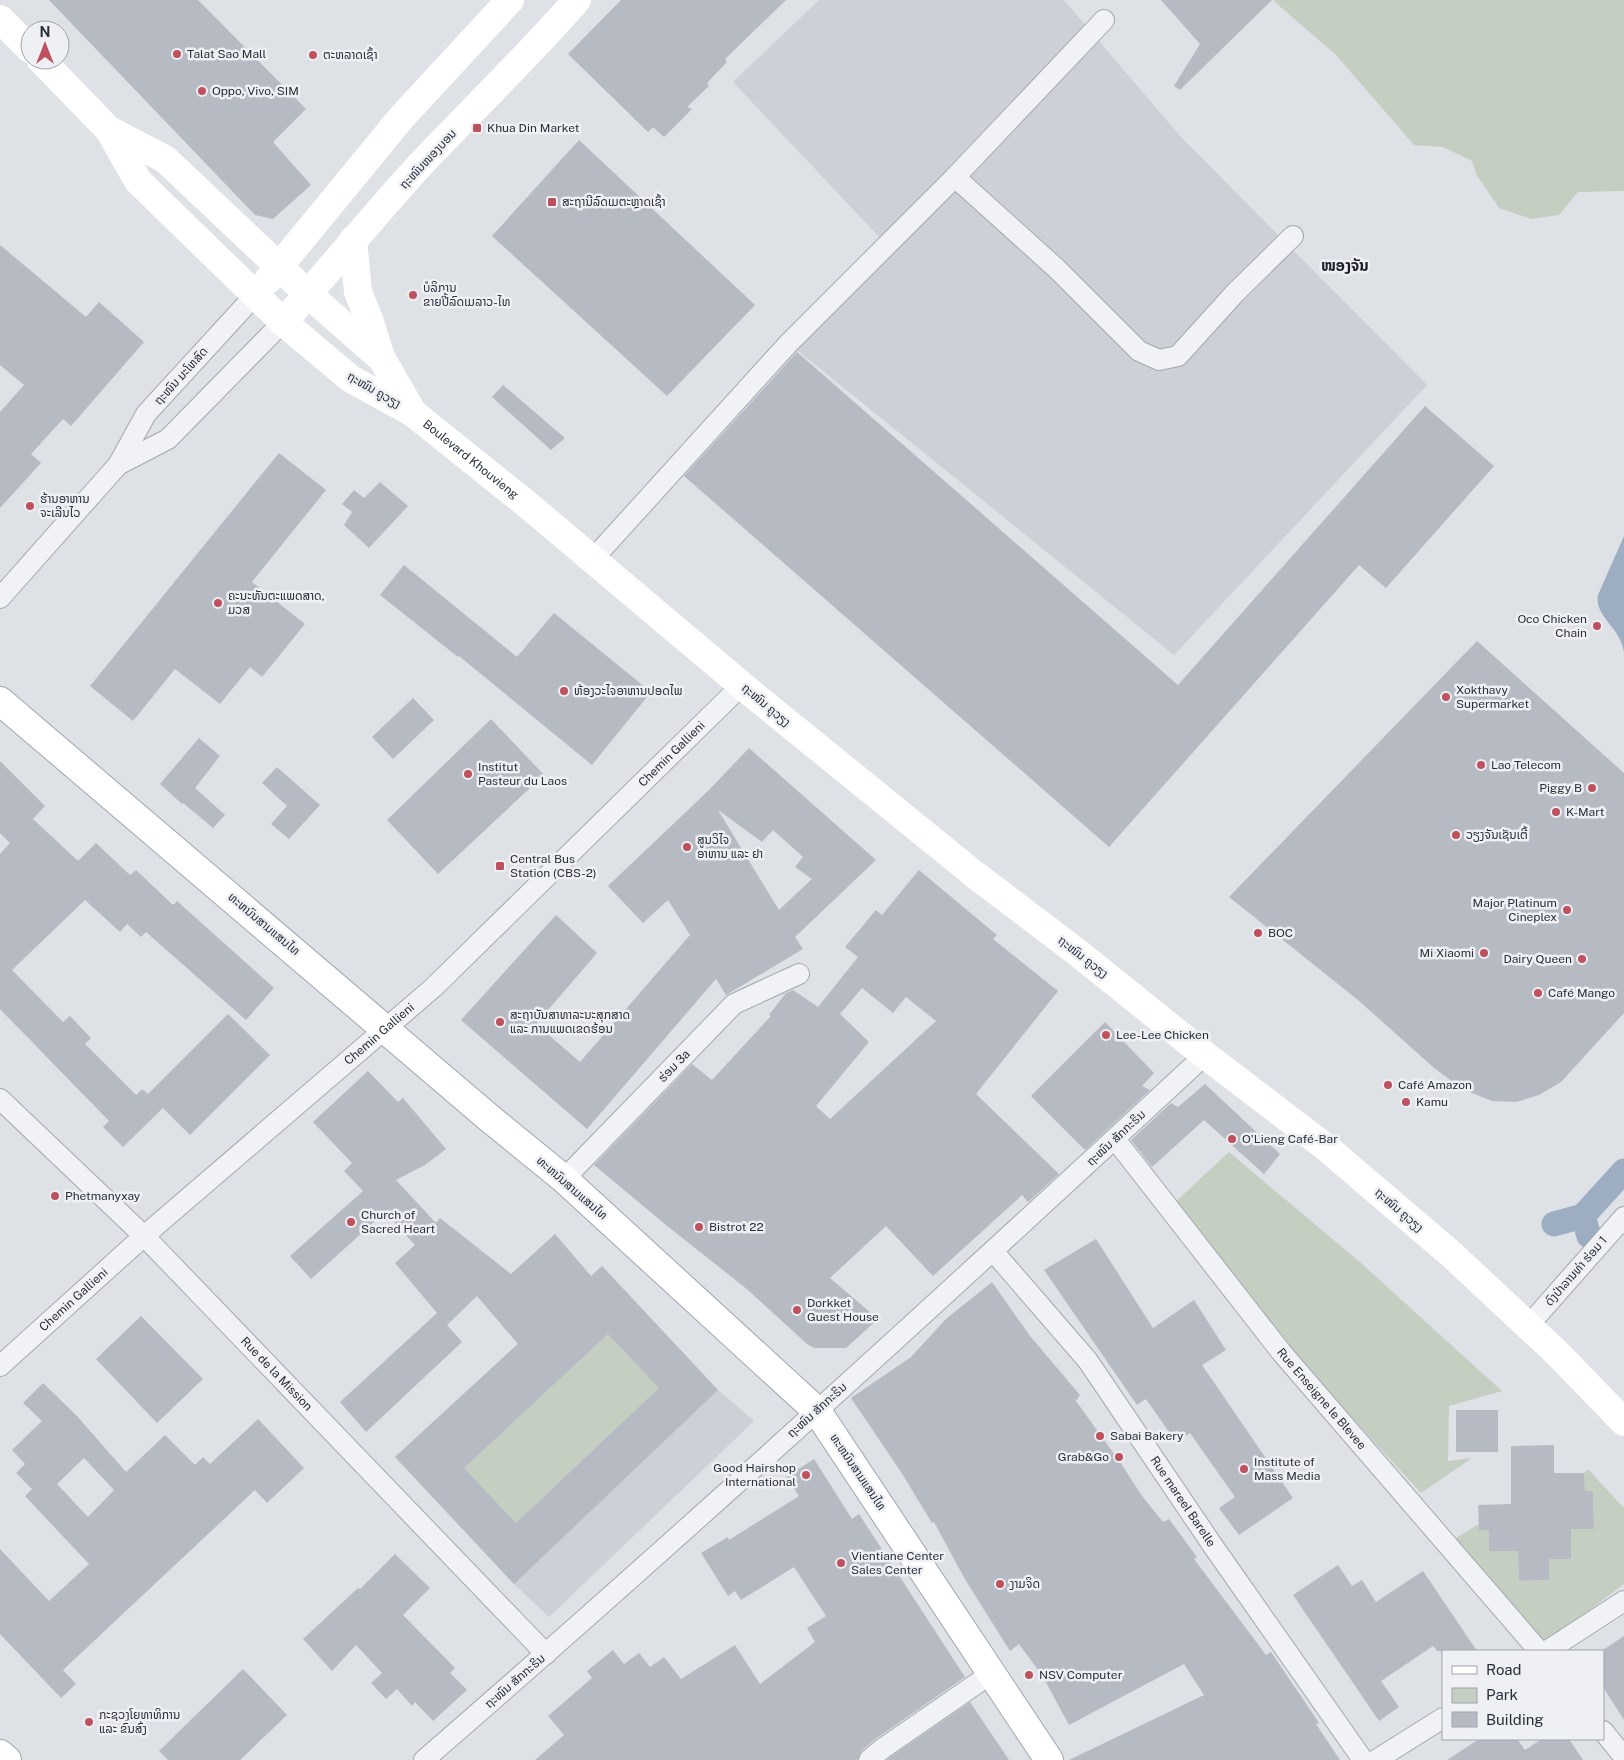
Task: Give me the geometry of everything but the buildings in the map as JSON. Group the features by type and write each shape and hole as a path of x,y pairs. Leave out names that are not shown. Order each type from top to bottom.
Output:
{"street":[{"path":"256,294 400,118 510,0"},
{"name":"ຖະໜົນໜອງບອນ","path":"283,322 353,240 420,166 536,47 577,0"},
{"path":"0,19 20,39"},
{"path":"592,559 788,344 955,177 1104,20"},
{"name":"ຖະໜົນ ຄູວຽງ","path":"50,70 110,130 138,181 283,322 351,378 413,413"},
{"name":"ຖະໜົນ ຄູວຽງ","path":"110,130 165,159 308,294 382,358 413,413"},
{"path":"955,177 1056,269 1139,352 1158,360 1178,356 1235,294 1293,236"},
{"path":"353,240 358,292 382,358"},
{"name":"ຖະໜົນ ມະໂຫສົດ","path":"0,598 118,465 146,414 256,294"},
{"name":"ຖະໜົນ ມະໂຫສົດ","path":"118,465 168,439 283,322"},
{"name":"Boulevard Khouvieng","path":"413,413 529,506"},
{"name":"ຖະໜົນ ຄູວຽງ","path":"529,506 742,685 974,874 1328,1149 1451,1254 1556,1352 1624,1422"},
{"name":"Chemin Gallieni","path":"0,1366 144,1236 434,987 742,685"},
{"name":"ທະຫນົນສາມແສນໄທ","path":"0,701 488,1117 564,1179 817,1411 1049,1760"},
{"name":"ຮ່ອມ 3a","path":"564,1179 734,1004 799,974"},
{"name":"ຖະໜົນ ສັກກະຣິນ","path":"424,1760 546,1654 817,1411 994,1251 1205,1055"},
{"name":"Rue de la Mission","path":"0,1099 144,1236 546,1654"},
{"name":"Rue Enseigne le Blevee","path":"1115,1139 1282,1353 1538,1650"},
{"name":"ດົງປ່າລານທ່າ ຮ່ອມ 1","path":"1528,1326 1624,1217"},
{"name":"Rue mareel Barelle","path":"994,1251 1088,1361 1213,1546 1363,1760"},
{"path":"1548,1650 1624,1601"},
{"path":"869,1760 992,1673"},
{"path":"1376,1760 1442,1719"},
{"path":"1604,1732 1624,1757"},
{"path":"0,1754 7,1760"}],"shaded area":[{"path":"819,0 1064,0 1181,137 1427,385 1174,655 792,346 883,241 733,82"},
{"path":"602,1266 718,1390 754,1421 549,1617 514,1584 395,1457"}],"green space":[{"path":"1274,0 1624,0 1624,191 1578,192 1559,215 1531,219 1499,208 1476,174 1472,161 1443,147 1414,145 1336,55"},
{"path":"1229,1152 1361,1263 1502,1391 1449,1406 1448,1461 1472,1458 1421,1493 1294,1354 1172,1205"},
{"path":"608,1334 659,1388 516,1523 464,1468"},
{"path":"1588,1469 1624,1508 1624,1584 1545,1644 1451,1541 1479,1524 1489,1530 1489,1551 1518,1551 1519,1581 1549,1580 1549,1559 1571,1558 1571,1529 1594,1529 1593,1491 1585,1491 1584,1473"}],"water":[{"path":"1624,536 1624,652 1618,636 1600,609 1598,595"}],"waterway":[{"path":"1554,1224 1583,1216 1624,1171"},
{"path":"1583,1216 1589,1236"}],"place":[{"name":"Talat Sao Mall","path":"177,54"},
{"name":"ຕະຫລາດເຊົ້າ","path":"313,55"},
{"name":"Oppo, Vivo, SIM","path":"202,91"},
{"name":"Khua Din Market","path":"477,128"},
{"name":"ສະຖານີລົດເມຕະຫຼາດເຊົ້າ","path":"552,202"},
{"name":"ບໍລິການ ຂາຍປີ້ລົດເມລາວ-ໄທ","path":"413,295"},
{"name":"ຮ້ານອາຫານ ຈະເລີນໄວ","path":"30,506"},
{"name":"ຄະນະທັນຕະແພດສາດ, ມວສ","path":"218,603"},
{"name":"Oco Chicken Chain","path":"1597,626"},
{"name":"ຫ້ອງວະໄຈອາຫານປອດໄພ","path":"564,691"},
{"name":"Xokthavy Supermarket","path":"1446,697"},
{"name":"Lao Telecom","path":"1481,765"},
{"name":"Institut Pasteur du Laos","path":"468,774"},
{"name":"Piggy B","path":"1592,788"},
{"name":"K-Mart","path":"1556,812"},
{"name":"ວຽງຈັນເຊັນເຕີ້","path":"1456,835"},
{"name":"ສູນວິໄຈ ອາຫານ ແລະ ຢາ","path":"687,847"},
{"name":"Central Bus Station (CBS-2)","path":"500,866"},
{"name":"Major Platinum Cineplex","path":"1567,910"},
{"name":"BOC","path":"1258,933"},
{"name":"Mi Xiaomi","path":"1484,953"},
{"name":"Dairy Queen","path":"1582,959"},
{"name":"Café Mango","path":"1538,993"},
{"name":"ສະຖາບັນສາທາລະນະສຸກສາດ ແລະ ການແພດເຂດຮ້ອນ","path":"500,1022"},
{"name":"Lee-Lee Chicken","path":"1106,1035"},
{"name":"Café Amazon","path":"1388,1085"},
{"name":"Kamu","path":"1406,1102"},
{"name":"O'Lieng Café-Bar","path":"1232,1139"},
{"name":"Phetmanyxay","path":"55,1196"},
{"name":"Church of Sacred Heart","path":"351,1222"},
{"name":"Bistrot 22","path":"699,1227"},
{"name":"Dorkket Guest House","path":"797,1310"},
{"name":"Sabai Bakery","path":"1100,1436"},
{"name":"Grab&Go","path":"1119,1457"},
{"name":"Institute of Mass Media","path":"1244,1469"},
{"name":"Good Hairshop International","path":"806,1475"},
{"name":"Vientiane Center Sales Center","path":"841,1563"},
{"name":"ງາມຈິດ","path":"1000,1584"},
{"name":"NSV Computer","path":"1029,1675"},
{"name":"ກະຊວງໂຍທາທິການ ແລະ ຂົນສົ່ງ","path":"89,1722"}],"district":[{"name":"ໜອງຈັນ","path":"1345,266"}]}
